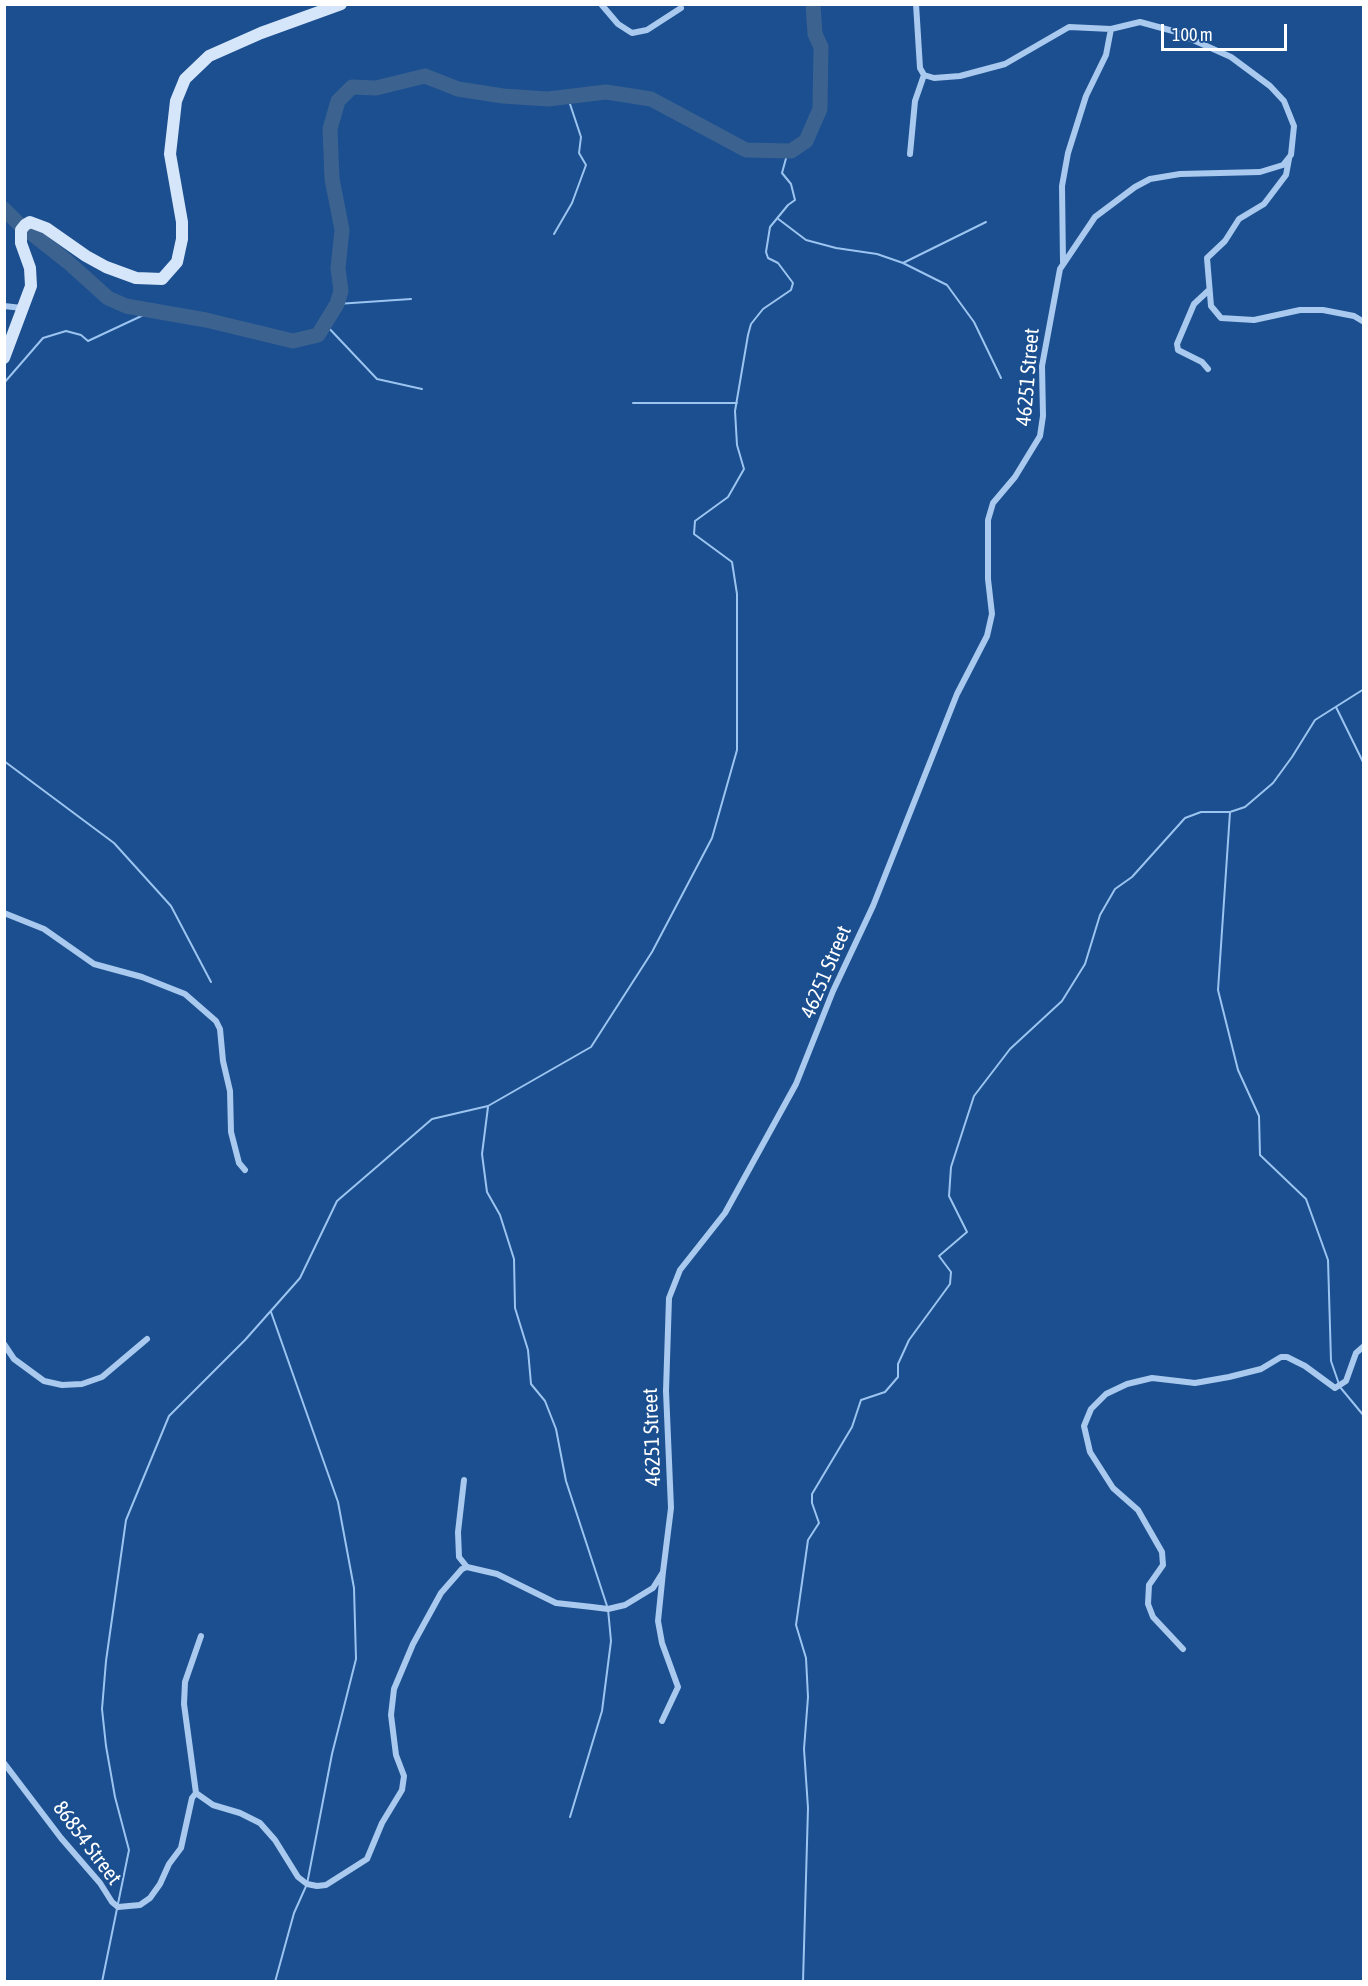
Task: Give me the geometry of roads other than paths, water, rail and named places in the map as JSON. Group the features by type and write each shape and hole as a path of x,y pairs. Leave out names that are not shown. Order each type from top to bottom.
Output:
{"street":[{"path":"4,358 31,286 30,268 21,243 21,230 30,222 46,228 86,256 122,274 148,281 162,279 168,275 177,262 182,238 182,222 170,154 176,100 184,79 209,56 261,33 341,4"},
{"path":"601,4 618,24 632,33 638,33 681,8"},
{"path":"910,154 915,101 924,75 917,42 916,4"},
{"path":"924,75 934,78 950,77 1005,64 1070,27 1111,28 1140,22 1161,26 1221,51 1251,71 1284,101 1291,115 1295,138 1286,175 1264,204 1239,219 1225,241 1207,258 1211,306 1221,318 1254,320 1300,310 1323,310 1353,316 1364,322"},
{"path":"1062,266 1062,186 1068,153 1077,120 1106,55 1111,28"},
{"name":"46251 Street","path":"662,1721 678,1687 662,1642 658,1621 671,1508 666,1391 669,1298 681,1270 725,1213 741,1179 796,1084 833,991 873,906 957,694 987,636 992,614 988,570 988,520 997,497 1015,477 1040,436 1043,411 1042,366 1054,295 1062,266 1095,217 1116,199 1150,179 1180,174 1260,172 1282,165 1289,159"},
{"path":"1208,369 1202,362 1178,350 1176,344 1194,304 1209,290"},
{"path":"4,306 23,308"},
{"path":"4,913 44,929 94,964 142,977 185,994 216,1021 220,1029 223,1061 230,1091 231,1132 239,1163 245,1170"},
{"path":"4,1344 14,1359 44,1381 62,1385 82,1384 102,1377 147,1339"},
{"path":"1183,1648 1153,1617 1148,1604 1149,1586 1163,1565 1162,1552 1138,1510 1113,1488 1090,1452 1084,1426 1091,1408 1106,1394 1127,1384 1165,1377 1195,1383 1261,1369 1281,1357 1287,1357 1305,1366 1330,1387 1340,1387 1350,1375 1356,1353 1364,1346"},
{"path":"464,1479 458,1532 459,1557 467,1567 497,1574 556,1603 608,1609 625,1605 653,1588 663,1572"},
{"path":"201,1636 185,1682 184,1704 186,1737 196,1792 213,1805 240,1813 260,1823 298,1877 307,1884 326,1885 367,1859 404,1783 404,1776 396,1755 391,1715 394,1689 413,1644 441,1593 457,1574 467,1567"},
{"name":"86854 Street","path":"4,1763 61,1838 118,1907 140,1905 150,1898 160,1884 169,1864 182,1848 192,1798 196,1792"}],"waterway":[{"path":"30,232 108,298 126,306 206,320 293,341 318,335 337,304 341,291 338,268 342,230 332,179 330,129 338,101 352,87 376,88 425,76 458,89 503,96 548,99 606,92 651,99 746,150 791,151 806,141 820,109 821,47 815,34 813,4"},
{"path":"554,234 572,203 586,165 579,153 581,137 567,95"},
{"path":"102,1982 129,1850 115,1797 106,1746 102,1709 106,1661 126,1520 169,1416 245,1340 300,1278 337,1201 432,1119 488,1106 591,1047 652,952 712,838 737,750 737,594 732,562 694,534 695,521 728,497 744,469 737,445 735,411 748,335 751,324 763,309 791,290 793,283 778,263 768,258 766,252 770,227 795,200 791,184 782,173 788,151"},
{"path":"4,209 20,225"},
{"path":"777,218 806,240 836,248 877,254 903,263 947,285 974,322 1001,378"},
{"path":"903,263 986,222"},
{"path":"337,304 411,299"},
{"path":"4,383 43,338 66,331 81,335 88,341 150,312"},
{"path":"325,324 377,379 422,389"},
{"path":"633,403 737,403"},
{"path":"803,1982 808,1808 804,1749 808,1697 806,1658 796,1625 808,1540 819,1523 812,1503 812,1494 852,1427 861,1400 885,1392 898,1377 898,1364 909,1340 950,1284 951,1272 939,1256 967,1232 949,1196 951,1167 974,1096 1010,1049 1062,1001 1085,964 1100,915 1115,889 1132,877 1185,818 1201,812 1230,812 1245,807 1273,783 1315,720 1364,689"},
{"path":"1336,707 1364,764"},
{"path":"4,761 114,843 171,906 211,982"},
{"path":"1230,812 1218,990 1238,1070 1259,1116 1260,1155 1306,1199 1328,1260 1331,1361 1340,1387 1364,1416"},
{"path":"488,1107 482,1154 487,1192 500,1215 514,1259 515,1308 528,1350 531,1384 545,1401 556,1429 566,1481 608,1609 611,1641 602,1711 570,1817"},
{"path":"271,1312 338,1502 354,1588 356,1659 332,1754 307,1884 294,1913 275,1982"}]}
